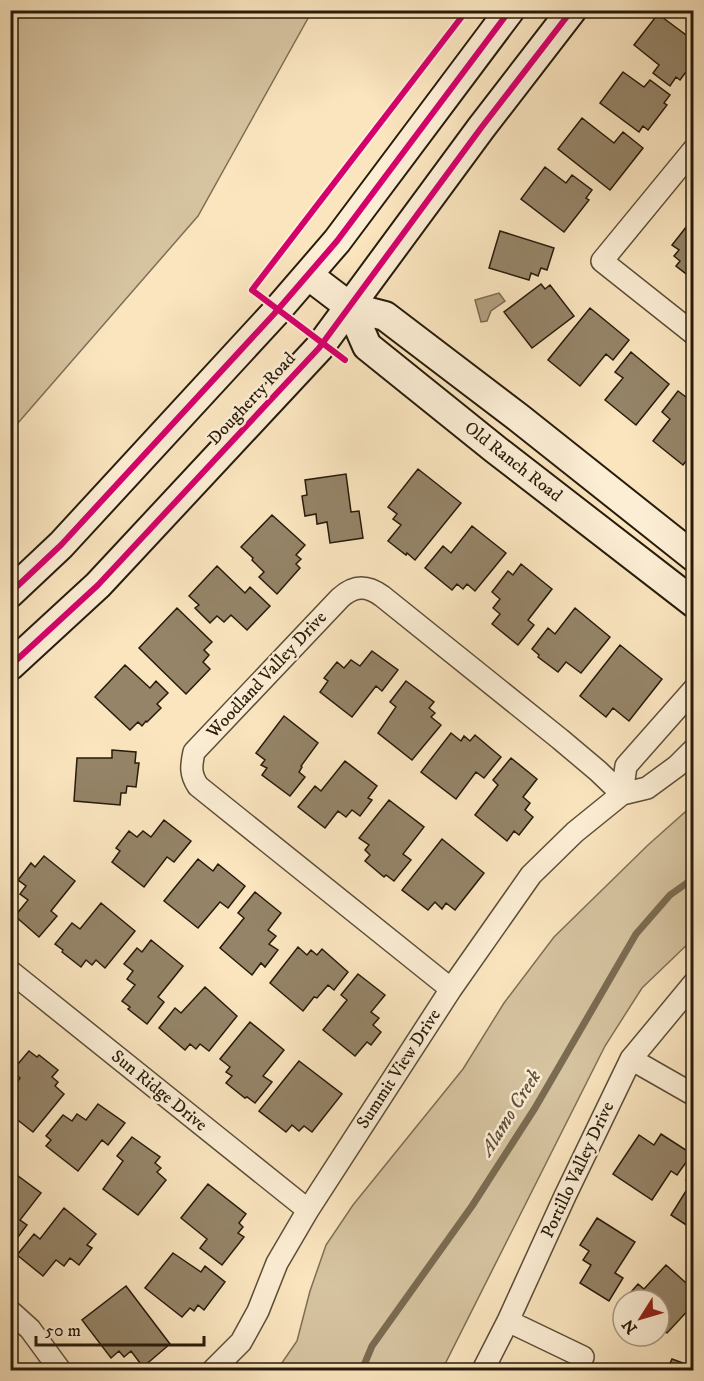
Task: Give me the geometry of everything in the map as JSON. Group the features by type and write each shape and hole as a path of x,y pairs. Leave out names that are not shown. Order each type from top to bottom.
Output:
{"main road":[{"path":"10,593 61,545 308,275 337,240 510,10"},
{"name":"Dougherty Road","path":"10,666 98,585 319,348 481,128 572,10"},
{"name":"Old Ranch Road","path":"308,275 350,307 385,316 538,432 693,556"},
{"name":"Old Ranch Road","path":"350,307 368,346 495,449 693,603"}],"street":[{"path":"693,149 602,261 693,334"},
{"name":"Woodland Valley Drive","path":"451,989 198,786 191,766 194,752 348,590 360,587 372,589 382,596 568,746 622,794"},
{"path":"622,794 626,766 693,689"},
{"name":"Summit View Drive","path":"213,1371 242,1342 258,1311 277,1263 308,1210 451,989 531,875 575,832 622,794 646,788 677,766 693,749"},
{"name":"Sun Ridge Drive","path":"10,971 308,1210"},
{"name":"Portillo Valley Drive","path":"483,1371 631,1059 693,983"},
{"path":"631,1059 693,1095"},
{"path":"10,1311 30,1329 60,1371"},
{"path":"508,1321 584,1357"}],"shaded area":[{"path":"11,10 312,11 198,216 11,431"},
{"path":"499,293 505,301 491,311 487,321 481,322 475,300"},
{"path":"693,805 693,939 642,988 605,1046 442,1370 277,1370 297,1341 310,1291 326,1245 353,1205 463,1069 504,1003 554,937 648,845"}],"building":[{"path":"658,14 694,41 689,48 693,52 690,57 694,61 680,80 676,77 670,86 653,73 659,65 634,45"},
{"path":"623,72 644,87 650,80 670,95 664,103 667,105 648,130 643,126 639,132 600,103"},
{"path":"582,118 614,143 623,132 643,148 610,190 558,149"},
{"path":"545,167 566,183 572,175 592,190 586,198 589,200 564,232 521,199"},
{"path":"694,217 694,280 676,266 680,261 674,256 679,250 672,245"},
{"path":"500,231 554,248 547,270 541,268 538,276 531,273 529,280 489,268"},
{"path":"541,284 545,289 550,285 574,316 532,348 504,312"},
{"path":"590,308 629,340 613,360 606,354 580,386 548,360"},
{"path":"631,352 669,384 636,425 605,400 623,378 615,372"},
{"path":"678,391 694,403 694,451 683,465 653,441 670,419 662,412"},
{"path":"418,469 461,503 415,560 388,541 401,525 393,519 397,514 388,507"},
{"path":"346,474 351,512 359,511 363,538 330,543 327,522 317,524 316,514 305,516 302,496 307,495 305,480"},
{"path":"272,515 305,545 296,555 301,559 296,564 300,568 277,594 259,577 264,572 241,547"},
{"path":"472,526 506,553 475,591 467,584 463,589 457,584 452,590 425,568 443,546 451,553"},
{"path":"521,564 552,589 528,620 534,625 518,645 492,624 500,614 493,608 500,599 492,592 508,571 513,575"},
{"path":"217,566 245,593 250,587 270,606 247,630 231,615 224,622 217,616 210,623 195,608 199,605 189,596"},
{"path":"177,608 212,642 204,650 209,655 203,662 210,669 186,694 139,648"},
{"path":"575,608 610,637 581,673 566,662 558,672 538,657 539,655 532,649 548,628 555,634"},
{"path":"620,645 662,679 629,721 613,708 606,717 580,696"},
{"path":"372,651 398,670 382,691 376,686 352,717 320,692 328,681 324,678 337,662 344,668 351,660 360,666"},
{"path":"125,665 150,688 156,681 168,693 157,704 161,708 147,722 142,726 138,722 130,730 95,697"},
{"path":"406,681 434,702 429,708 435,713 431,717 441,725 412,760 378,733 396,707 390,702"},
{"path":"284,716 318,743 301,766 299,772 305,777 290,796 262,775 267,768 261,765 265,760 256,753"},
{"path":"451,733 461,741 464,736 470,741 475,735 501,757 484,778 476,772 456,799 421,772"},
{"path":"112,750 136,752 135,763 139,763 136,787 127,786 126,793 121,793 120,805 74,801 77,758 112,758"},
{"path":"511,758 537,779 523,797 530,803 525,810 533,817 519,835 514,831 507,841 475,815 498,785 493,780"},
{"path":"345,761 377,786 368,798 372,800 360,816 352,810 346,817 338,811 325,828 298,807 315,786 321,791"},
{"path":"389,800 424,827 403,854 411,860 394,881 386,875 384,877 365,861 370,855 365,850 369,845 359,838"},
{"path":"164,820 191,841 174,862 167,857 144,887 112,862 120,851 116,848 129,831 137,837 143,831 151,837"},
{"path":"442,839 484,873 455,910 446,903 442,909 435,902 428,910 402,890"},
{"path":"44,856 75,881 51,911 57,916 39,937 15,916 28,900 20,894 26,886 18,880 31,863 35,867"},
{"path":"198,859 213,871 218,864 245,886 228,908 220,902 198,928 164,901"},
{"path":"255,892 281,913 268,930 276,936 269,944 278,950 265,967 261,963 252,975 220,948 244,918 238,913"},
{"path":"101,903 135,931 105,968 96,960 92,965 86,960 81,967 55,944 72,923 80,929"},
{"path":"151,940 183,966 158,997 164,1002 147,1024 128,1009 130,1007 122,1001 135,985 127,979 133,971 124,964 137,948 142,952"},
{"path":"298,947 307,955 311,950 317,955 322,949 348,972 334,990 328,985 303,1011 270,983"},
{"path":"358,974 385,995 371,1012 379,1018 373,1025 381,1032 371,1045 367,1042 355,1056 323,1030 347,1000 341,995"},
{"path":"205,987 237,1016 209,1051 200,1044 196,1049 190,1044 185,1050 159,1028 175,1008 181,1013"},
{"path":"250,1022 284,1050 263,1076 272,1082 255,1103 226,1083 232,1076 226,1072 230,1067 220,1059"},
{"path":"29,1051 37,1057 39,1055 58,1070 52,1077 58,1082 55,1086 64,1094 33,1132 10,1114 10,1091 20,1078 12,1071"},
{"path":"299,1061 342,1094 312,1132 304,1126 299,1131 292,1125 286,1132 259,1111"},
{"path":"98,1104 125,1123 108,1145 102,1140 78,1171 46,1146 51,1140 46,1136 63,1115 72,1121 77,1114 86,1120"},
{"path":"661,1134 692,1154 677,1175 671,1171 652,1200 613,1174 639,1135 654,1145"},
{"path":"132,1137 160,1157 155,1163 161,1168 157,1172 166,1180 138,1215 103,1189 123,1161 117,1156"},
{"path":"694,1169 694,1230 671,1215 691,1183 686,1180"},
{"path":"10,1170 41,1193 20,1220 27,1225 12,1245"},
{"path":"208,1184 246,1214 239,1223 243,1227 238,1233 244,1237 222,1265 200,1248 207,1239 181,1218"},
{"path":"64,1208 96,1234 87,1245 92,1248 79,1265 70,1258 64,1266 56,1260 43,1276 17,1255 34,1234 40,1239"},
{"path":"597,1218 635,1242 615,1273 623,1278 617,1288 611,1288 609,1301 580,1283 591,1265 583,1260 589,1251 580,1245"},
{"path":"173,1253 201,1272 205,1266 225,1282 204,1310 198,1305 194,1311 190,1308 182,1317 145,1288"},
{"path":"666,1265 694,1290 694,1304 671,1329 671,1288 645,1288"},
{"path":"126,1286 170,1344 143,1367 131,1351 124,1357 119,1351 111,1358 82,1320"},
{"path":"672,1359 694,1367 694,1370 667,1370"}],"waterway":[{"name":"Alamo Creek","path":"362,1370 372,1346 472,1206 535,1108 636,934 670,895 694,878"}],"cycle path":[{"path":"345,360 252,290 467,10"},
{"path":"10,593 61,545 274,314 337,241 510,10"},
{"path":"10,666 98,585 319,348 481,128 572,10"}]}
